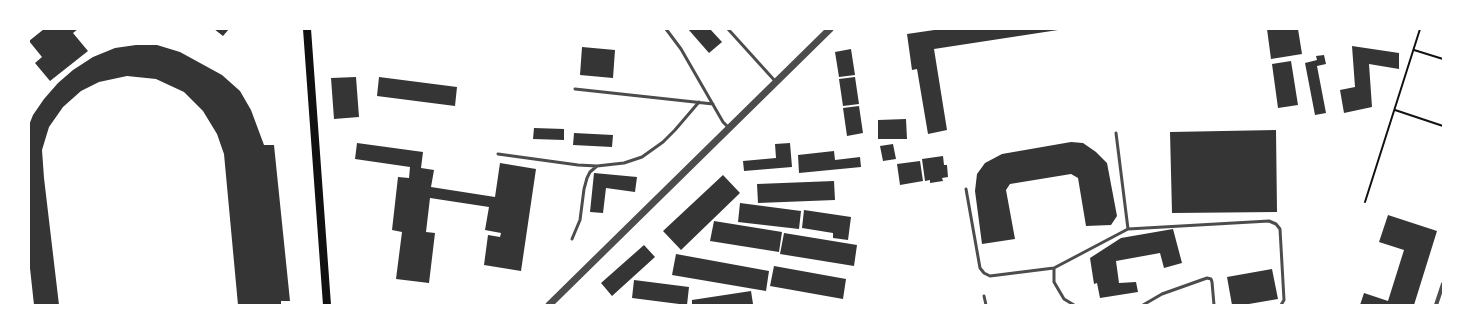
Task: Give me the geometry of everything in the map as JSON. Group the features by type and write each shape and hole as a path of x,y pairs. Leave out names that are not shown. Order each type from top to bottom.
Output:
{"main road":[{"path":"306,29 327,305"}],"street":[{"path":"548,305 830,29"},
{"path":"1436,305 1443,284"}],"lane":[{"path":"666,29 681,49 723,122 729,128"},
{"path":"728,29 776,82"},
{"path":"576,89 713,104"},
{"path":"498,154 578,165 597,166 624,163 642,157 649,152 675,130 699,102"},
{"path":"1116,133 1128,229"},
{"path":"572,239 580,220 587,178 590,172 597,166"},
{"path":"966,189 980,268 984,273 990,276 1054,268 1128,229 1269,221 1276,224 1280,230 1284,300 1281,305"},
{"path":"1054,268 1054,282 1064,299 1074,305"},
{"path":"1143,305 1162,294 1207,278 1211,279 1212,282 1214,305"},
{"path":"984,296 986,305"}],"path":[{"path":"1365,202 1420,29"},
{"path":"1414,50 1443,59"},
{"path":"1394,110 1443,126"}],"building":[{"path":"44,29 78,29 73,33 88,51 50,81 35,63 42,57 29,41"},
{"path":"214,29 229,29 223,36"},
{"path":"688,29 710,29 722,42 709,53"},
{"path":"941,29 1058,30 934,49 947,130 928,134 917,69 912,70 907,34"},
{"path":"1267,29 1298,29 1302,54 1271,59"},
{"path":"136,45 157,45 180,52 222,75 240,91 251,110 264,145 274,145 290,301 281,301 281,305 238,305 224,154 217,134 203,111 184,92 156,79 127,76 99,82 81,91 63,107 49,127 42,150 59,305 34,305 29,259 29,125 33,115 44,99 58,83 73,70 93,57 115,48"},
{"path":"1352,46 1399,53 1399,69 1369,64 1372,107 1344,113 1340,90 1355,87"},
{"path":"582,47 615,50 613,78 580,75"},
{"path":"851,49 855,75 839,77 835,52"},
{"path":"1324,55 1326,64 1317,66 1326,113 1315,115 1305,63 1317,60 1316,56"},
{"path":"1291,61 1298,105 1278,108 1272,64"},
{"path":"356,77 359,117 334,119 331,78"},
{"path":"379,77 457,87 455,106 377,96"},
{"path":"855,77 859,104 843,106 839,79"},
{"path":"859,106 863,133 847,136 843,108"},
{"path":"906,119 907,139 878,139 878,120"},
{"path":"534,128 564,129 564,140 533,139"},
{"path":"1276,130 1277,212 1172,213 1170,132"},
{"path":"574,133 613,135 612,147 573,145"},
{"path":"1071,142 1083,143 1096,152 1107,163 1117,216 1111,225 1086,226 1078,178 1071,174 1010,184 1006,190 1015,239 982,244 975,191 977,174 985,163 1002,154"},
{"path":"357,143 423,152 421,168 434,170 431,187 495,197 500,163 536,169 521,271 484,265 488,235 500,237 501,233 485,230 489,207 430,198 426,232 435,233 429,283 396,279 402,232 392,230 398,177 409,178 410,167 355,159"},
{"path":"790,143 792,167 744,171 743,161 776,158 775,144"},
{"path":"893,144 896,159 883,161 880,146"},
{"path":"834,151 835,160 860,157 861,167 799,173 798,155"},
{"path":"943,156 944,165 947,165 948,177 942,178 943,181 930,183 930,180 925,181 922,159"},
{"path":"920,161 923,181 900,185 897,164"},
{"path":"594,173 637,177 635,192 606,188 603,213 590,212"},
{"path":"723,175 740,193 681,250 663,231"},
{"path":"834,181 835,200 758,203 757,184"},
{"path":"740,203 801,211 799,229 738,222"},
{"path":"804,210 851,217 848,240 833,238 833,233 802,228"},
{"path":"1388,215 1437,231 1414,305 1360,305 1364,293 1388,301 1404,250 1379,242"},
{"path":"714,221 782,232 779,252 710,241"},
{"path":"1173,229 1182,263 1164,268 1160,253 1116,261 1119,283 1136,282 1138,292 1100,298 1097,283 1094,284 1090,258 1121,238"},
{"path":"784,233 857,245 854,266 780,254"},
{"path":"644,245 655,257 612,296 601,283"},
{"path":"676,254 769,271 766,291 672,275"},
{"path":"774,266 846,279 843,299 770,286"},
{"path":"1272,269 1278,299 1243,305 1232,305 1227,277"},
{"path":"634,280 689,287 687,305 632,298"},
{"path":"751,291 753,304 692,305 692,300"}]}
